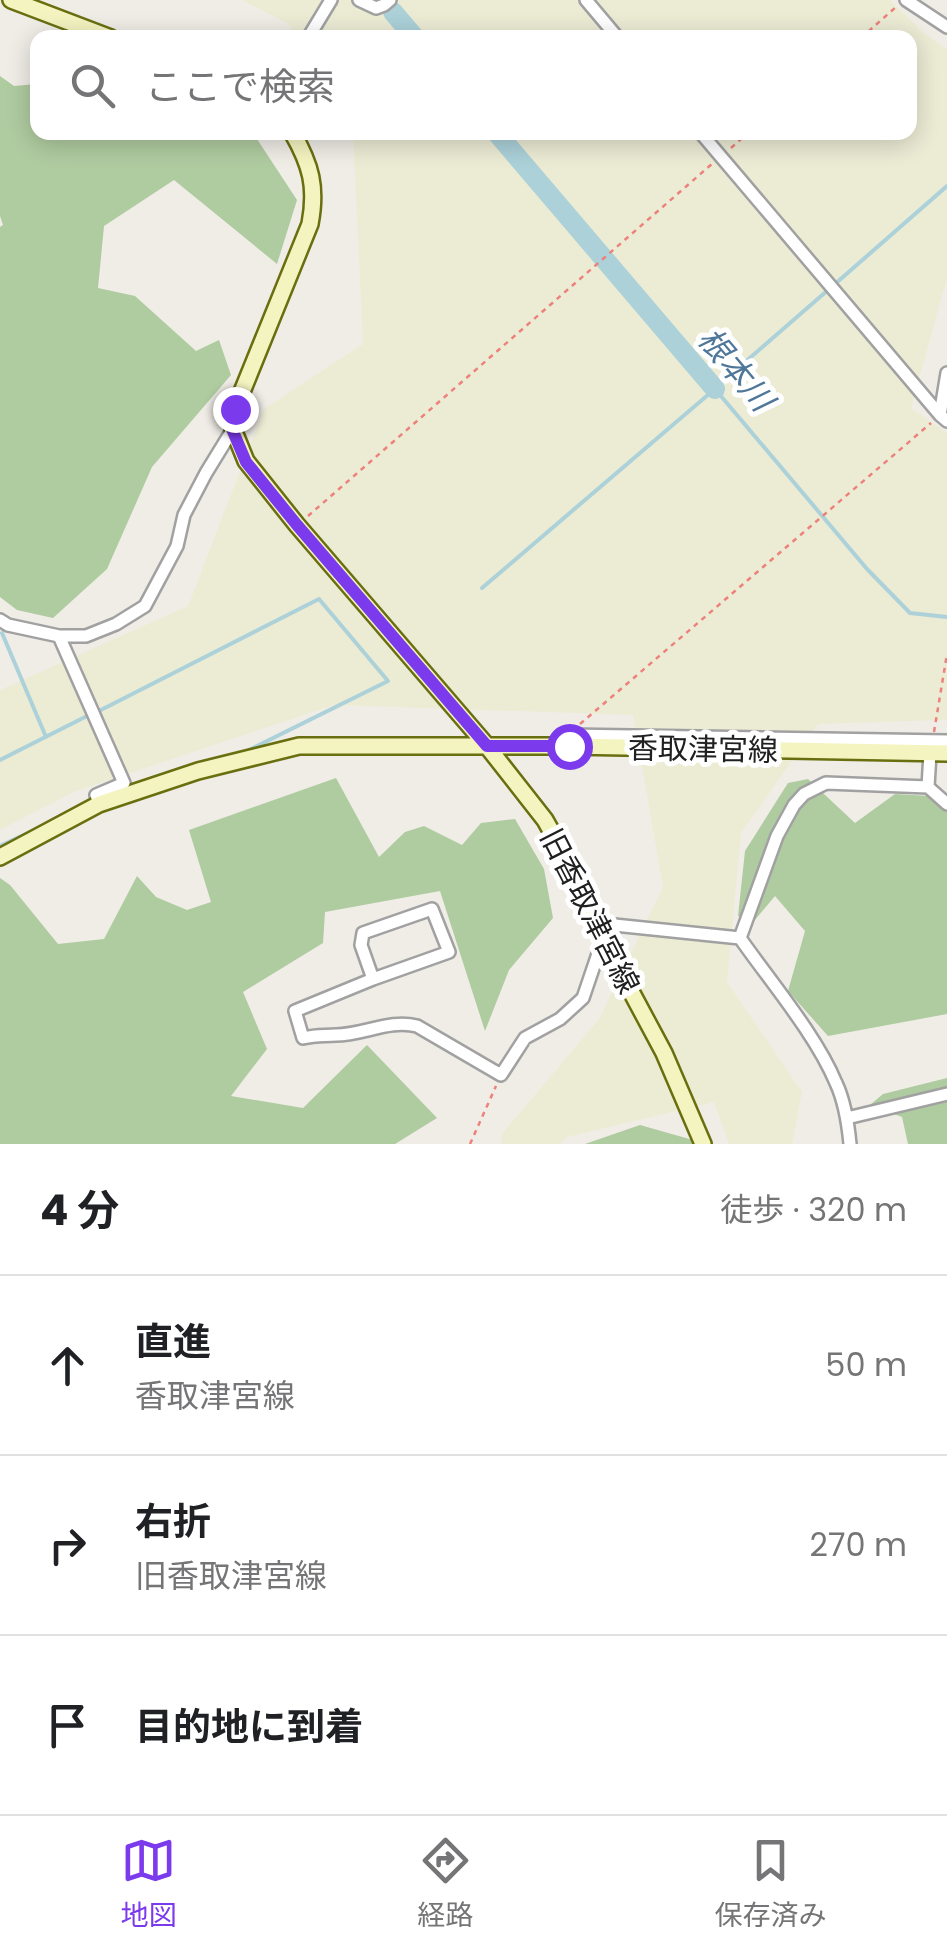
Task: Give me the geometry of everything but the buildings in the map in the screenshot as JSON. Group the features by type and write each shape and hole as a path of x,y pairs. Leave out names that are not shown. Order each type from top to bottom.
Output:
{"street":[{"path":"11,0 91,30"},
{"path":"313,30 331,0"},
{"path":"359,0 376,8 390,0"},
{"path":"586,0 611,30"},
{"path":"905,0 947,27"},
{"path":"0,620 59,636 86,636 145,606 178,546 184,515 232,429 235,409 310,224 315,199 311,176 295,140"},
{"path":"707,140 943,418"},
{"path":"943,418 947,373"},
{"name":"旧香取津宮線","path":"232,429 246,462 546,820 586,893 595,923 664,1052 702,1144"},
{"path":"59,636 124,783 96,795 99,804"},
{"path":"568,735 937,749"},
{"path":"928,787 937,749 947,741"},
{"name":"香取津宮線","path":"0,857 99,804 198,771 299,746 937,749"},
{"path":"740,938 777,836 794,804 804,794 826,783 928,787 947,804"},
{"path":"373,979 361,945 363,933 432,909 449,952 295,1011 304,1038 404,1023 417,1026 501,1074 525,1038 560,1018 583,998 603,938"},
{"path":"595,923 740,938 836,1081 848,1118 850,1144"},
{"path":"848,1118 947,1094"}],"path":[{"path":"870,30 905,0"},
{"path":"297,525 739,140"},
{"path":"568,735 820,518 943,418"},
{"path":"937,749 947,654"},
{"path":"470,1144 501,1074"}],"green space":[{"path":"242,0 890,0 947,49 947,278 911,408 947,433 947,720 818,724 741,833 727,982 802,1092 792,1144 729,1144 714,1102 567,1137 560,1144 502,1144 501,1135 599,1019 663,887 633,715 334,705 74,792 0,830 0,690 188,606 264,409 363,344 353,140 917,140 917,30 292,30 287,23"},
{"path":"0,76 14,86 30,85 30,140 258,140 297,200 277,264 174,180 104,226 98,288 135,296 196,351 219,340 231,375 152,467 107,569 53,618 17,610 0,597"},
{"path":"336,778 379,857 405,832 424,826 462,845 481,823 515,819 544,869 553,918 509,970 485,1031 440,891 325,912 323,943 243,992 267,1049 231,1096 303,1108 367,1045 437,1118 395,1144 0,1144 0,878 58,944 104,939 137,876 156,897 187,910 211,902 189,830"},
{"path":"808,779 855,823 895,794 947,797 947,1014 828,1036 788,991 805,931 775,896 754,921 738,916 745,851 788,783"},
{"path":"947,1078 947,1144 908,1144 902,1117 870,1105 883,1094"},
{"path":"640,1125 707,1144 585,1144"}],"waterway":[{"name":"根本川","path":"393,12 408,30"},
{"name":"根本川","path":"503,140 715,389"},
{"path":"835,284 947,186"},
{"path":"721,383 828,290"},
{"name":"根本川","path":"715,389 867,569 910,613 947,617"},
{"path":"482,588 709,394"},
{"path":"97,712 319,599 388,681 243,753"},
{"path":"2,633 46,737"},
{"path":"0,760 89,715"},
{"path":"0,846 41,827"}],"route":[{"path":"235,409 232,429 246,462 487,746 569,746"}]}
